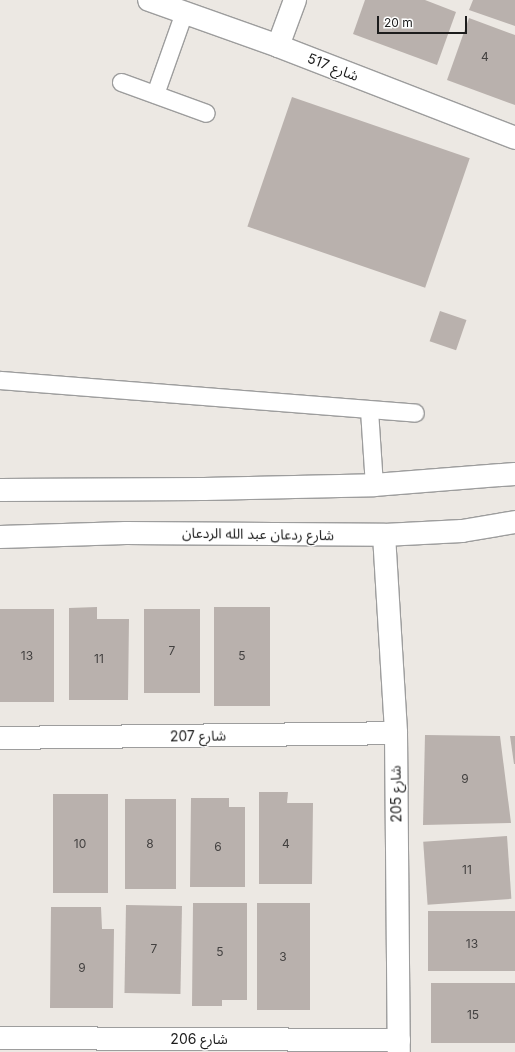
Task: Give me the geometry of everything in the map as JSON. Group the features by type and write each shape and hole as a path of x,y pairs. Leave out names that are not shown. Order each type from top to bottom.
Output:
{"street":[{"name":"شارع 517","path":"149,0 278,46 515,138"},
{"path":"278,46 295,0"},
{"path":"0,490 204,489 374,485 515,474"},
{"name":"شارع ردعان عبد الله الردعان","path":"0,537 126,533 384,536 462,531 515,522"},
{"name":"شارع 205","path":"384,536 396,733 399,1046"},
{"name":"شارع 207","path":"0,738 396,733"},
{"name":"شارع 206","path":"0,1038 399,1046"}],"lane":[{"path":"155,94 184,12"},
{"path":"121,82 206,114"},
{"path":"0,380 415,413"},
{"path":"369,410 374,485"}],"building":[{"path":"365,0 425,0 456,12 437,65 353,34"},
{"path":"473,0 515,0 515,26 469,10"},
{"path":"469,18 515,35 515,105 447,80"},
{"path":"292,97 470,158 425,288 247,227"},
{"path":"440,311 466,320 456,350 430,341"},
{"path":"97,607 97,619 129,619 128,700 69,700 69,608"},
{"path":"214,607 270,607 270,706 214,706"},
{"path":"0,609 54,609 54,702 0,702"},
{"path":"144,609 200,609 200,693 144,693"},
{"path":"425,735 500,736 511,823 423,825"},
{"path":"510,736 515,736 515,764 514,764"},
{"path":"259,792 288,792 287,803 313,803 312,884 259,884"},
{"path":"53,794 108,794 108,893 53,893"},
{"path":"191,798 229,798 229,807 245,807 245,887 190,887"},
{"path":"125,799 176,799 176,889 125,889"},
{"path":"507,836 511,899 428,905 423,842"},
{"path":"193,903 247,903 247,1000 222,1000 222,1006 192,1006"},
{"path":"257,903 310,903 310,1010 257,1010"},
{"path":"126,905 182,906 180,994 124,993"},
{"path":"51,907 101,907 102,929 114,929 113,1008 50,1008"},
{"path":"428,911 515,911 515,971 428,971"},
{"path":"431,983 515,983 515,1043 431,1043"}]}
